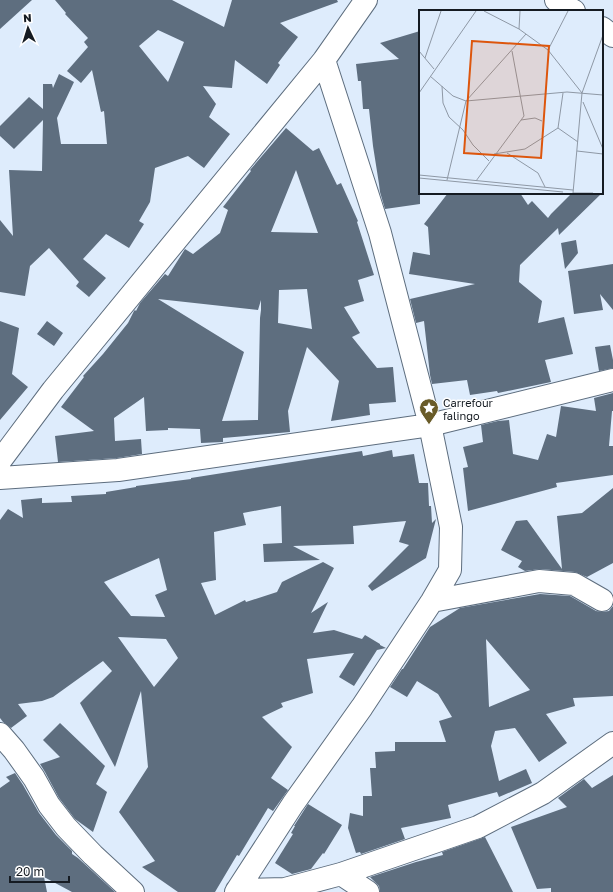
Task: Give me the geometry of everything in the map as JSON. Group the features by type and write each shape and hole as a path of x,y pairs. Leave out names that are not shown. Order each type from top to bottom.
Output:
{"street":[{"path":"0,461 54,390 324,60 366,0"},
{"path":"556,0 572,10"},
{"path":"237,891 293,804 362,707 432,601 450,570 452,528 430,425 380,233 324,60"},
{"path":"0,478 118,470 430,425 613,380"},
{"path":"432,601 539,581 574,584 602,600"},
{"path":"0,734 14,750 34,778 49,804 66,827 93,855 133,892"},
{"path":"237,891 285,889 341,874 478,827 543,793 613,744"},
{"path":"341,874 368,892"}],"building":[{"path":"0,0 32,0 0,29"},
{"path":"55,0 172,0 224,27 232,0 337,0 338,2 280,23 298,37 278,63 280,65 267,84 235,60 232,88 203,86 216,104 209,117 230,134 204,168 188,156 155,168 150,202 139,221 144,224 129,248 106,234 83,259 106,278 89,297 76,286 79,282 49,248 30,266 25,296 0,292 0,220 13,236 9,170 42,171 43,120 14,149 0,136 0,126 29,97 43,109 43,84 52,84 53,88 59,74 74,82 57,118 61,144 107,144 104,111 101,112 92,70 81,83 67,71 88,47 84,42 88,38 65,14 66,13","holes":["158,30 184,42 168,82 139,46"]},
{"path":"419,31 420,204 385,209 380,192 369,109 363,109 361,81 358,81 356,64 399,59 380,43"},
{"path":"286,128 313,151 319,148 337,185 341,183 358,221 357,222 374,275 358,280 364,301 344,307 360,333 352,337 377,368 393,367 396,402 369,404 370,415 331,421 339,381 307,347 288,411 290,432 223,438 223,442 201,443 200,429 168,428 168,430 146,431 144,397 114,418 115,441 141,439 142,454 117,458 58,462 55,436 94,431 61,407 84,377 83,376 128,323 140,303 165,274 168,276 185,249 193,254 220,233 228,210 223,207 251,171 250,170","holes":["296,170 318,233 271,232","307,289 312,329 278,323 279,290","158,299 258,310 261,300 258,420 222,421 244,352"]},
{"path":"447,194 521,194 528,205 532,201 548,218 571,194 601,194 559,235 558,228 520,265 519,282 542,301 538,323 564,317 573,354 545,360 551,382 498,393 497,391 470,395 467,380 432,384 424,321 416,323 410,299 475,284 409,274 413,252 430,255 428,227 424,224"},
{"path":"576,240 578,253 565,269 561,243"},
{"path":"613,264 613,310 600,294 603,310 574,314 568,271"},
{"path":"0,321 19,328 12,374 28,387 0,420"},
{"path":"47,321 63,333 54,346 37,334"},
{"path":"610,345 613,368 599,371 595,347"},
{"path":"613,393 613,411 609,446 613,446 613,475 556,483 557,487 468,511 463,468 468,467 463,447 483,442 481,425 509,420 513,454 538,460 547,434 556,437 561,406 596,411 594,398"},
{"path":"392,450 393,457 414,454 419,483 428,483 429,506 431,506 432,523 436,519 426,558 372,591 368,586 409,545 399,542 406,521 353,526 354,544 293,546 320,560 264,562 263,544 282,543 281,506 243,513 246,525 214,532 216,580 201,583 215,615 245,600 246,602 277,592 282,582 323,562 334,568 311,613 328,602 313,633 334,630 362,639 365,635 386,648 377,650 354,686 339,677 354,653 307,659 313,693 281,703 283,707 262,717 292,747 271,778 288,790 273,811 268,808 215,892 178,892 142,867 155,861 119,812 148,767 141,691 115,767 80,703 112,671 103,661 53,697 42,701 18,704 27,716 11,728 0,718 0,520 8,509 23,518 21,500 42,498 42,503 72,502 71,496 106,494 106,492 136,486 191,479 362,451 363,456","holes":["159,558 167,590 155,595 165,617 131,616 104,582","118,637 166,639 178,658 154,687"]},
{"path":"613,488 613,563 587,577 575,572 540,569 525,571 518,567 522,561 501,550 516,521 527,520 562,569 557,516 582,513"},
{"path":"540,594 570,596 596,611 602,612 609,611 613,606 613,696 573,698 575,706 546,714 567,743 539,762 515,728 495,731 491,746 499,781 526,769 532,783 499,797 497,792 448,805 451,818 401,828 405,839 361,854 360,852 356,853 348,828 350,813 363,816 363,796 372,796 370,768 376,768 375,752 395,751 395,742 446,742 439,721 452,717 438,694 417,681 407,697 390,687 430,627 460,608","holes":["486,639 530,690 489,707"]},
{"path":"60,723 105,766 96,784 107,792 93,832 75,819 59,798 40,764 60,757 43,740"},
{"path":"15,773 39,813 56,835 72,851 72,854 115,892 72,892 44,877 47,892 0,892 0,788 10,781 6,777"},
{"path":"613,775 613,892 551,892 551,888 537,889 511,827 567,807 558,798 584,779 592,788"},
{"path":"308,804 342,825 324,854 323,853 311,869 292,874 275,863 293,834 291,833 294,826"},
{"path":"485,837 513,892 380,892 379,886 370,877 443,855 442,852"}],"place":[{"name":"Carrefour falingo","path":"429,425"}]}
